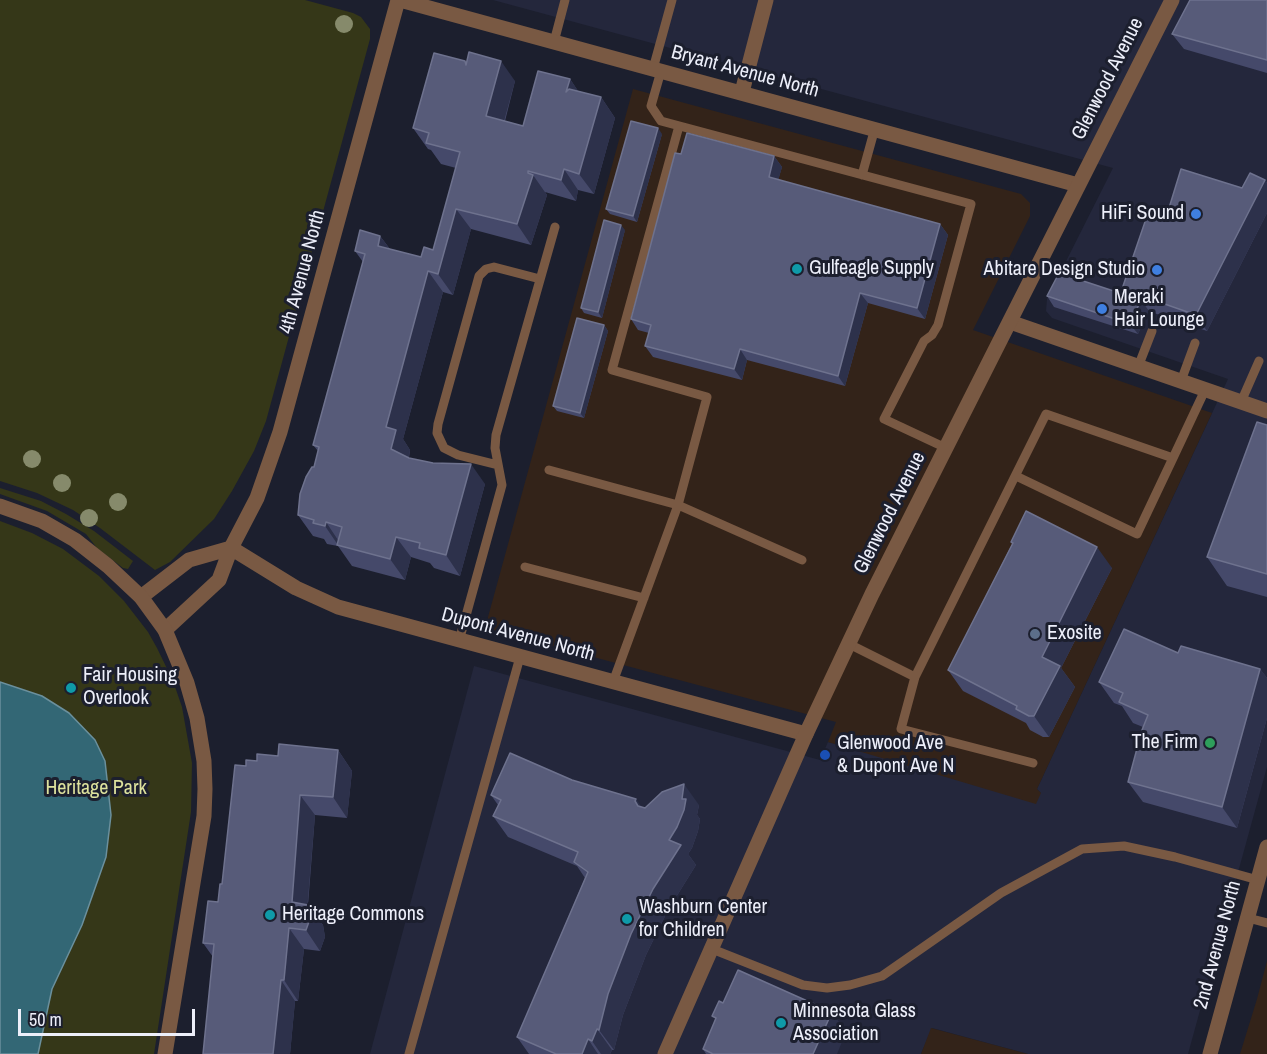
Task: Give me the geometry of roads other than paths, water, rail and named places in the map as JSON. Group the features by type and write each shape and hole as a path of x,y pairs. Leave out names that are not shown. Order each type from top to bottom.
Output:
{"street":[{"name":"Bryant Avenue North","path":"399,0 1078,185"},
{"name":"4th Avenue North","path":"165,630 219,580 231,548 257,498 280,432 399,0"},
{"path":"742,92 766,0"},
{"name":"Glenwood Avenue","path":"665,1054 806,734 849,644 1172,0"},
{"path":"1010,321 1267,411"},
{"path":"0,506 42,521 75,540 108,566 141,597 165,630 187,683 197,718 204,761 204,816 165,1054"},
{"path":"141,597 189,560 231,548"},
{"name":"Dupont Avenue North","path":"231,548 296,588 338,607 806,734"},
{"name":"2nd Avenue North","path":"1210,1054 1267,847"}],"lane":[{"path":"554,42 565,0"},
{"path":"672,0 651,106 661,121 971,204 938,325 932,335 924,341 884,419 946,448"},
{"path":"614,682 678,505 707,397 612,370 679,126"},
{"path":"862,175 875,128"},
{"path":"459,641 502,485 496,435 555,227"},
{"path":"498,465 458,455 444,448 437,433 438,424 479,276 486,269 494,267 540,279"},
{"path":"1138,367 1152,331"},
{"path":"1181,381 1195,343"},
{"path":"1241,402 1258,361"},
{"path":"1016,476 1137,534 1205,390"},
{"path":"1033,763 901,729 915,677 1046,414 1173,458"},
{"path":"549,470 678,505 801,560"},
{"path":"525,567 644,598"},
{"path":"849,644 915,677"},
{"path":"409,1054 520,657"},
{"path":"712,948 803,985 827,988 850,985 882,976 1001,893 1082,849 1124,846 1175,857 1258,880"},
{"path":"1248,918 1267,923"}],"place":[{"name":"HiFi Sound","path":"1196,214"},
{"name":"Gulfeagle Supply","path":"797,269"},
{"name":"Abitare Design Studio","path":"1157,270"},
{"name":"Meraki Hair Lounge","path":"1102,309"},
{"name":"Exosite","path":"1035,634"},
{"name":"Fair Housing Overlook","path":"71,688"},
{"name":"The Firm","path":"1210,743"},
{"name":"Glenwood Ave & Dupont Ave N","path":"825,755"},
{"name":"Heritage Commons","path":"270,915"},
{"name":"Washburn Center for Children","path":"627,919"},
{"name":"Minnesota Glass Association","path":"781,1023"}],"park label":[{"name":"Heritage Park","path":"96,789"}]}
